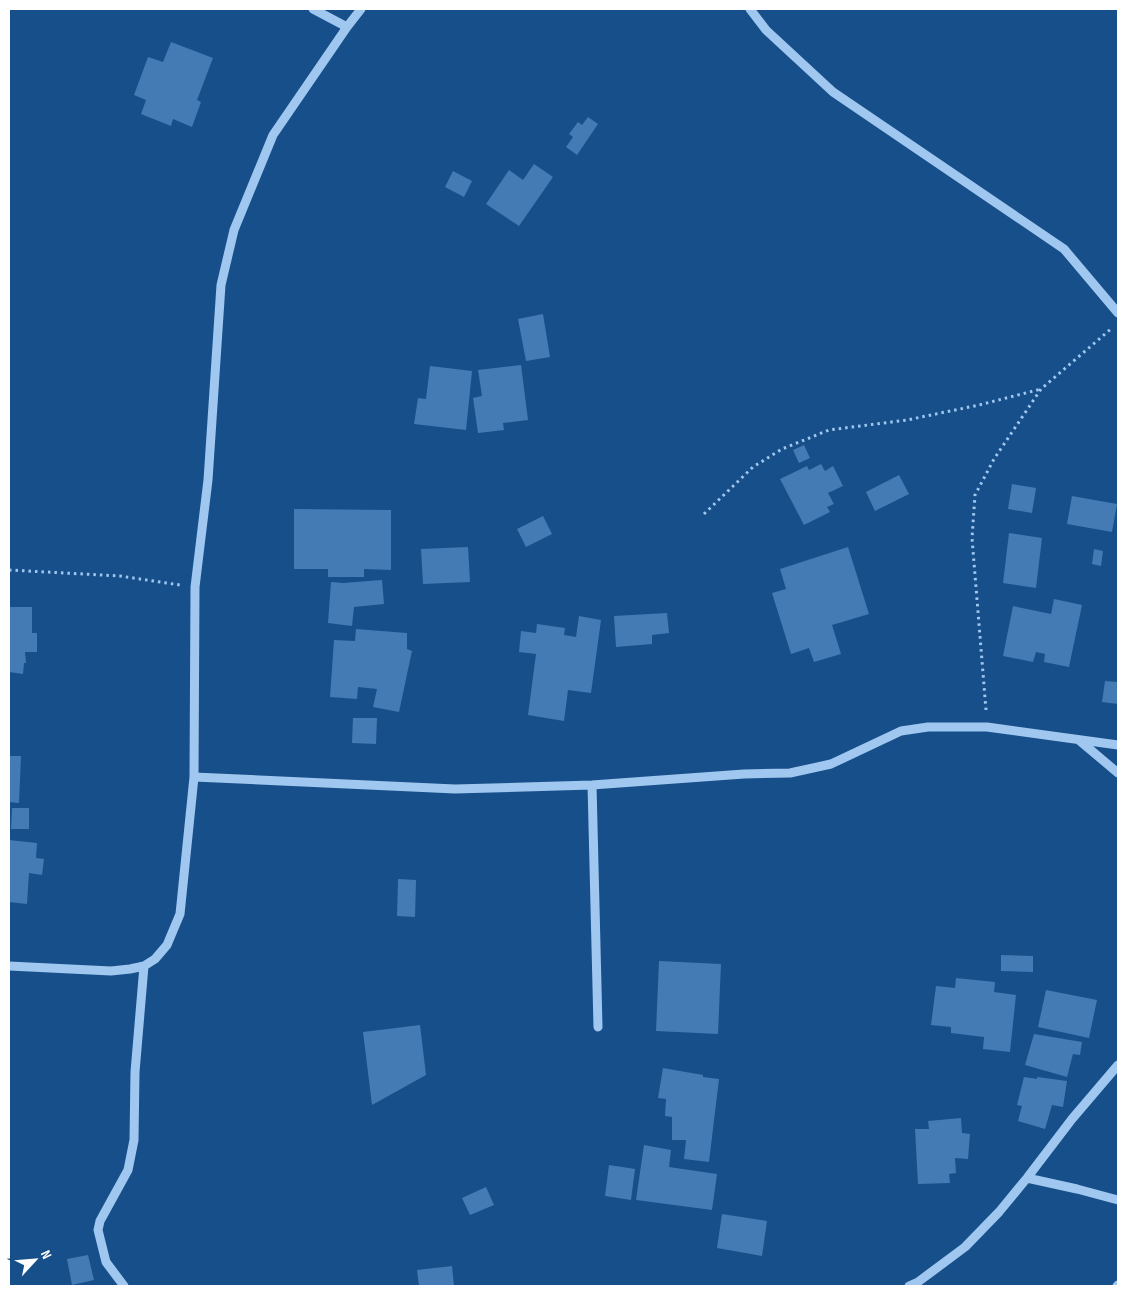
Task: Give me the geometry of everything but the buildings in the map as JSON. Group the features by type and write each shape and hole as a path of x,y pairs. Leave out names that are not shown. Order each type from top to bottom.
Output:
{"street":[{"path":"313,9 347,27"},
{"path":"9,966 111,971 144,966 155,959 167,946 180,914 194,777 195,587 208,480 221,286 234,230 273,135 361,9"},
{"path":"750,9 766,30 833,92 1064,249 1118,313"},
{"path":"194,777 456,789 592,785 744,774 790,773 831,764 901,731 928,727 987,727 1118,745"},
{"path":"1080,740 1118,773"},
{"path":"592,785 598,1027"},
{"path":"124,1286 106,1262 98,1230 100,1221 128,1170 134,1140 135,1072 144,966"},
{"path":"909,1286 918,1282 965,1247 999,1212 1072,1119 1118,1065"},
{"path":"1027,1178 1118,1200"}],"path":[{"path":"987,727 972,538 975,495 994,459 1042,389 1118,323"},
{"path":"704,514 752,467 782,449 829,430 907,420 1042,389"},
{"path":"9,570 120,576 195,587"}]}
